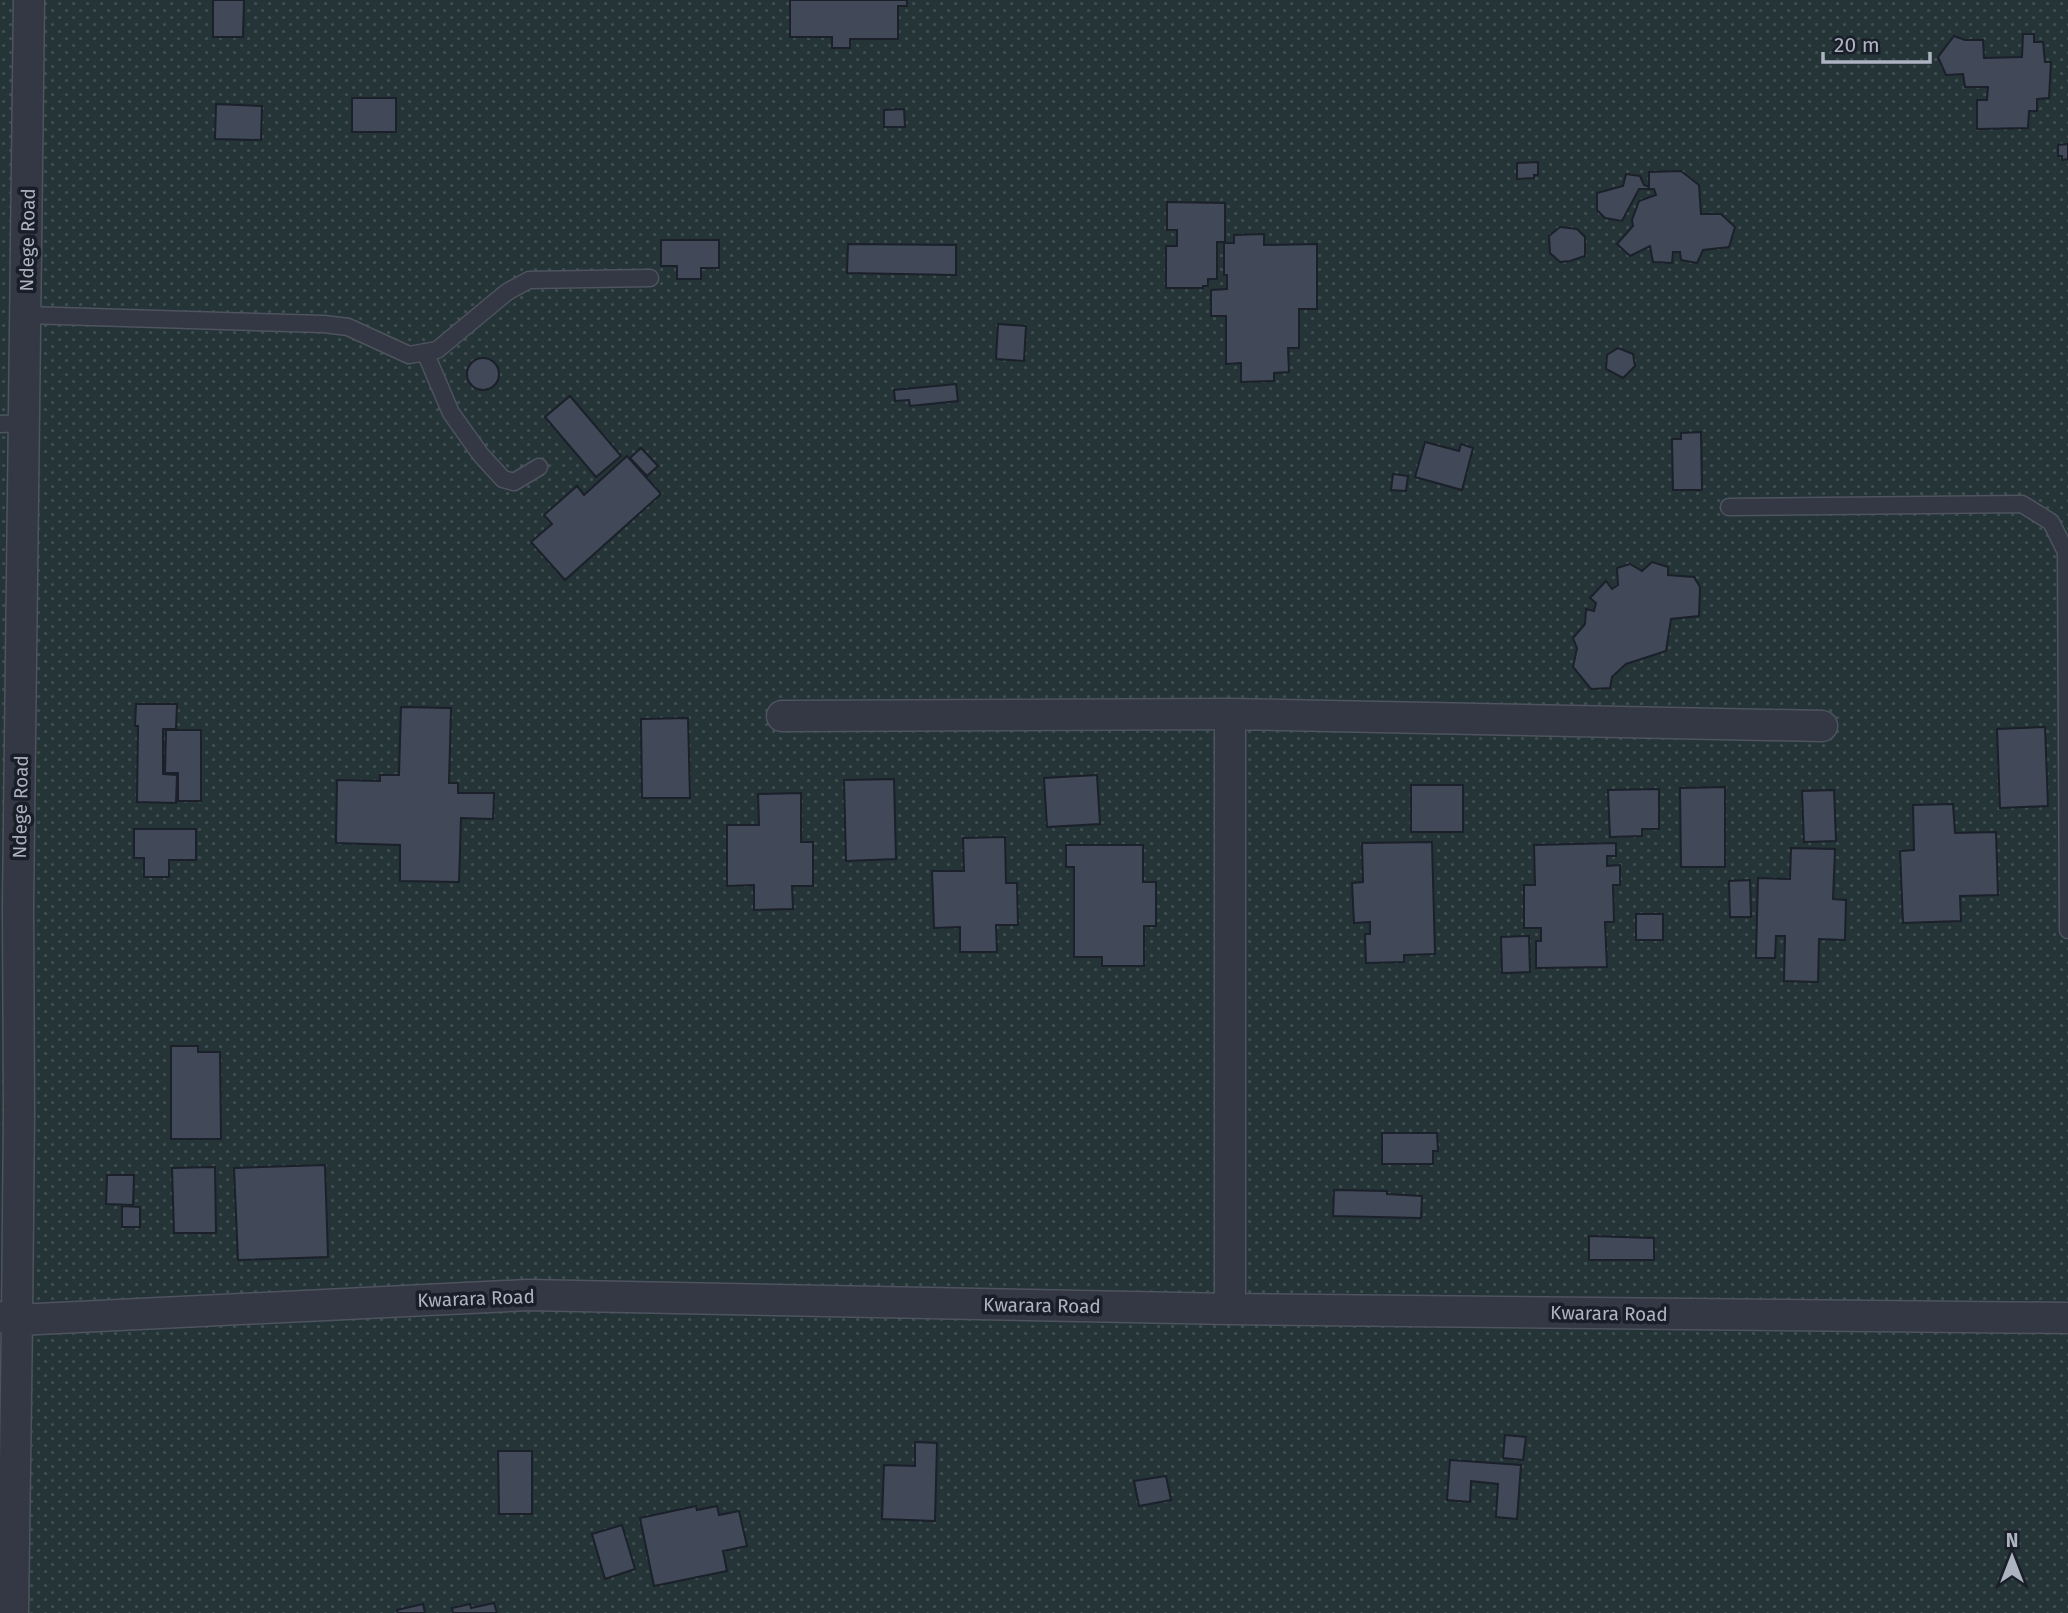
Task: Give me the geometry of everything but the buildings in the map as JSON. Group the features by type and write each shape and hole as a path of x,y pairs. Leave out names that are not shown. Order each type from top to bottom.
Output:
{"street":[{"name":"Ndege Road","path":"13,1613 7,1583 9,1319 19,1113 12,521 13,424 26,315 29,0"},
{"path":"782,716 1230,714 1822,726"},
{"path":"1230,714 1230,1309"},
{"name":"Kwarara Road","path":"9,1319 528,1295 1230,1309 2068,1318"}],"lane":[{"path":"26,315 324,324 348,327 409,355 437,350 506,292 528,280 650,278"},
{"path":"425,352 450,413 481,455 503,479 514,482 539,467"},
{"path":"1729,507 2022,504 2051,522 2066,552 2068,930"}],"shaded area":[{"path":"0,0 2068,0 2068,1613 0,1613"}]}
